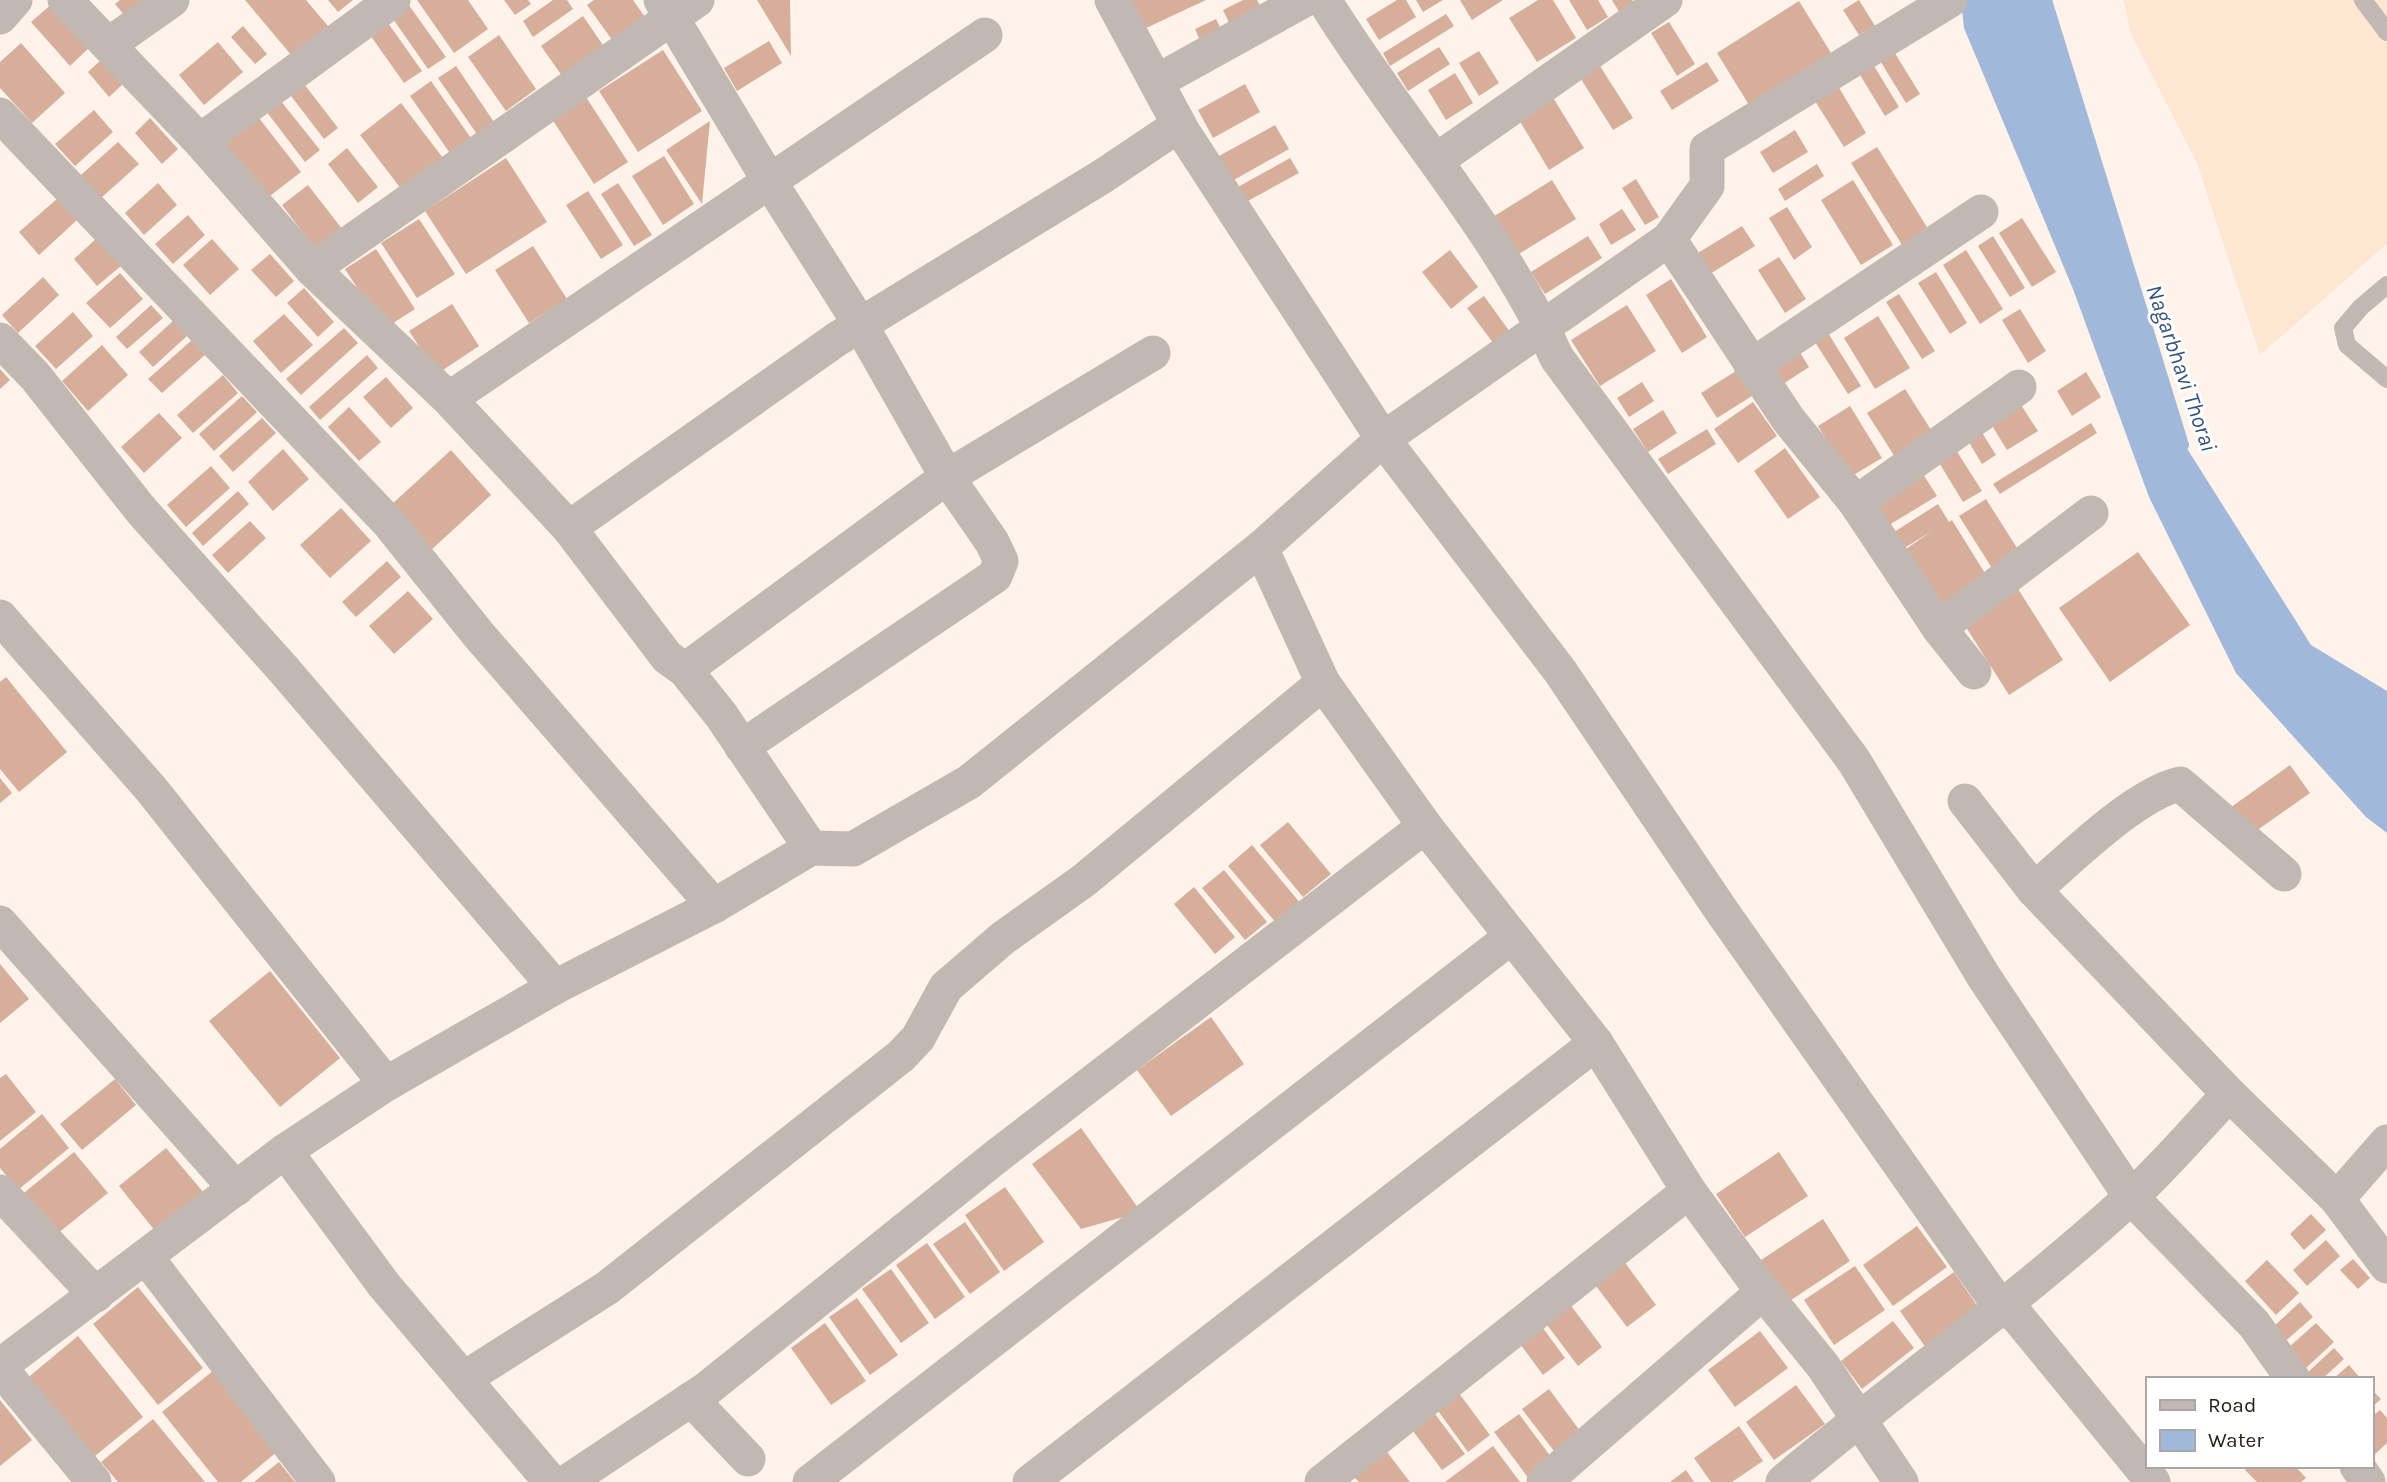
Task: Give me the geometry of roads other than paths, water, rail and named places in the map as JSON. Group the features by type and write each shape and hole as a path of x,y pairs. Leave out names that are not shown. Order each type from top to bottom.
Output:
{"street":[{"path":"0,17 15,0"},
{"path":"65,0 200,141 312,269 449,399 569,528 667,657 685,670 811,848"},
{"path":"107,45 172,0"},
{"path":"200,141 393,0"},
{"path":"1111,0 1179,125 1383,439 1560,671 1729,922 2001,1308 2016,1315 2153,1482"},
{"path":"1437,160 1665,0"},
{"path":"94,1482 0,1367 285,1151 386,1084 555,988 713,906 811,848 853,849 969,782 1261,548 1383,439 1669,239 1707,186 1707,149 1950,0"},
{"path":"1156,82 1321,1 1437,160 1543,327 1557,358 1854,761 1984,977 2131,1197 2254,1324 2292,1377"},
{"path":"312,269 677,6 769,182 860,324 947,477 992,542 1001,561 995,576 742,747"},
{"path":"449,399 985,35"},
{"path":"0,115 389,523 478,634 713,906"},
{"path":"569,528 860,324 1092,183 1179,125"},
{"path":"1751,366 1981,212"},
{"path":"1669,239 1788,419 1856,503 1939,628 1974,672"},
{"path":"0,340 35,376 141,510 293,680 555,988"},
{"path":"685,670 947,477 1153,353"},
{"path":"1856,503 2020,387"},
{"path":"1939,628 2091,513"},
{"path":"1261,548 1323,683 1425,826 1596,1044 1689,1191 1763,1292 1823,1366 1901,1482"},
{"path":"0,617 151,789 386,1084"},
{"path":"465,1378 607,1289 901,1056 918,1038 946,987 1003,938 1083,881 1323,683"},
{"path":"2034,890 2098,834 2165,788 2180,784 2284,874"},
{"path":"1965,801 2034,890 2229,1094 2337,1199 2387,1266"},
{"path":"568,1482 691,1399 997,1156 1425,826"},
{"path":"0,923 236,1189"},
{"path":"810,1482 1511,937"},
{"path":"1030,1482 1596,1044"},
{"path":"1783,1482 1858,1419 2001,1308 2131,1197 2229,1094"},
{"path":"2337,1199 2387,1142"},
{"path":"285,1151 384,1285 551,1482"},
{"path":"1322,1482 1689,1191"},
{"path":"0,1192 96,1295"},
{"path":"146,1257 318,1482"},
{"path":"1544,1482 1763,1292"},
{"path":"691,1399 748,1459"}],"lane":[{"path":"2363,0 2387,32"},
{"path":"2387,285 2343,328 2347,345 2387,379"}],"water":[{"name":"Nagarbhavi Thorai","path":"1961,0 2046,0 2176,431 2311,645 2387,691 2387,833 2366,817 2236,673 2149,497 2073,289 1964,28"}],"waterway":[{"name":"Nagarbhavi Thorai","path":"2046,0 2183,445"}]}
